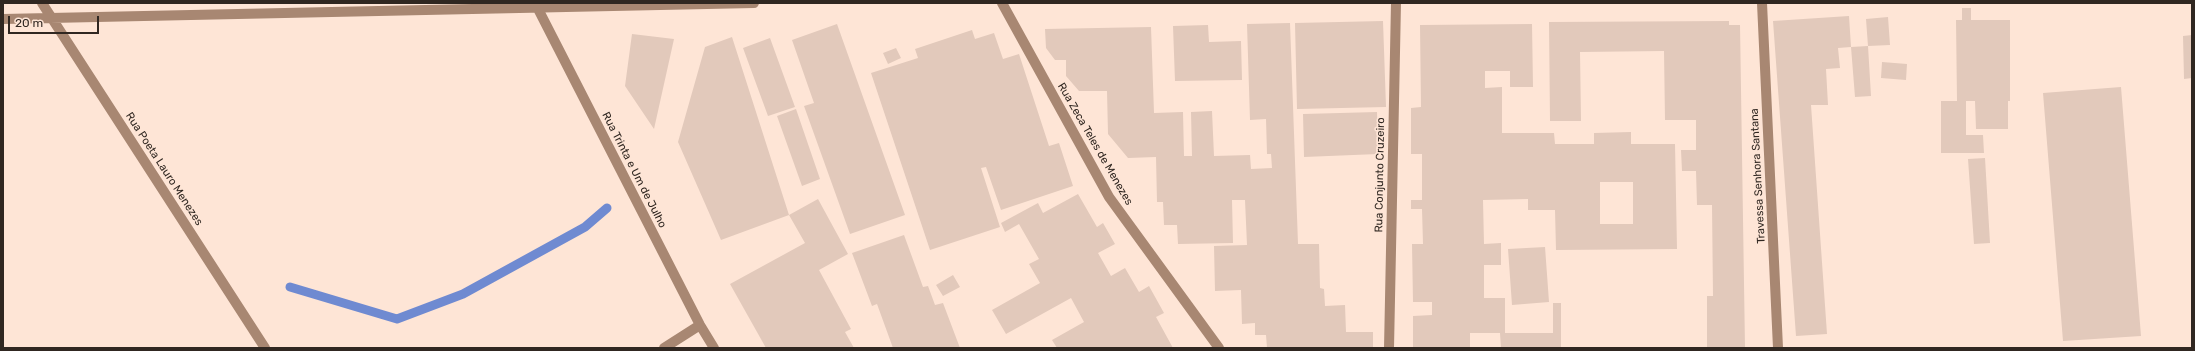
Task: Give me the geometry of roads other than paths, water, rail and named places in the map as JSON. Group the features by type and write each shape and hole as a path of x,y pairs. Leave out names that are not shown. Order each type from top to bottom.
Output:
{"street":[{"name":"Rua Poeta Lauro Menezes","path":"42,3 265,348"},
{"path":"3,19 536,5 754,3"},
{"name":"Rua Zeca Teles de Menezes","path":"1002,3 1109,197 1219,348"},
{"name":"Rua Conjunto Cruzeiro","path":"1389,348 1396,3"},
{"name":"Travessa Senhora Santana","path":"1762,3 1778,348"},
{"name":"Rua Trinta e Um de Julho","path":"536,5 700,325 714,348"},
{"path":"664,348 700,325"}],"waterway":[{"path":"290,287 397,319 463,294 585,227 607,208"}]}
